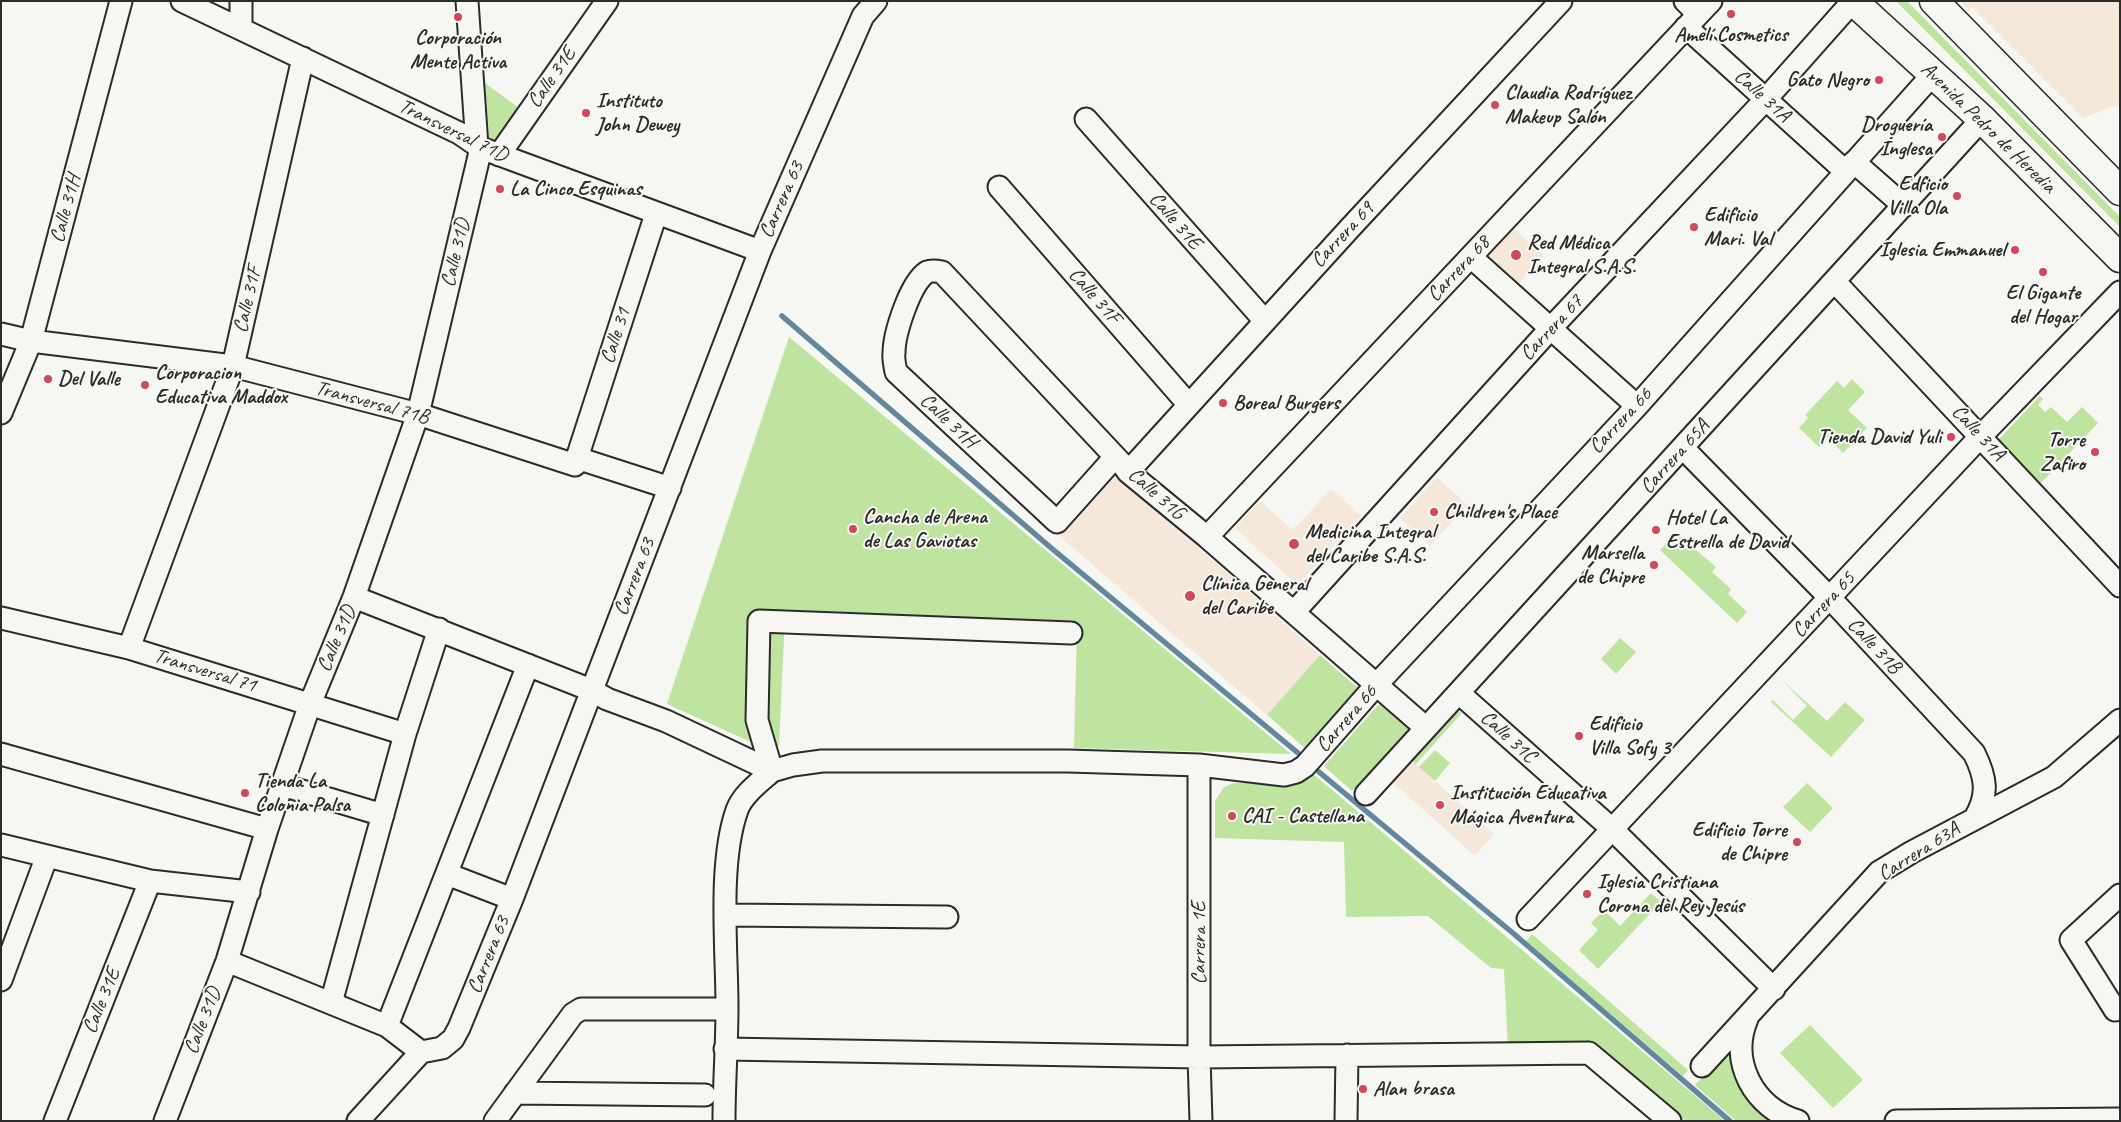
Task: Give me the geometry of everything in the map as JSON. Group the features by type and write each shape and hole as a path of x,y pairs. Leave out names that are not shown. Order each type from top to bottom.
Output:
{"highway":[{"name":"Avenida Pedro de Heredia","path":"1853,1 1934,73 1982,119 2120,258"},
{"path":"1934,1 2120,191"}],"street":[{"name":"Calle 31H","path":"1,413 31,341 121,1"},
{"name":"Transversal 71D","path":"182,1 460,133 486,150 760,251"},
{"path":"241,1 241,28"},
{"path":"466,1 486,150"},
{"name":"Calle 31E","path":"486,150 607,1"},
{"name":"Carrera 63","path":"421,1052 442,1048 452,1039 459,1028 599,694 670,488 760,251 863,16 876,1"},
{"name":"Carrera 69","path":"1056,522 1189,405 1264,321 1561,1"},
{"name":"Carrera 67","path":"1294,612 1551,328 1766,99 1853,1"},
{"name":"Calle 31A","path":"1695,11 1766,99 1850,167 1904,206"},
{"name":"Carrera 68","path":"1207,537 1471,257 1695,11"},
{"name":"Calle 31F","path":"129,648 233,366 303,58"},
{"name":"Carrera 66","path":"1200,765 1284,775 1296,772 1305,766 1377,684 1637,406 1934,73"},
{"name":"Calle 31E","path":"1086,119 1264,321"},
{"name":"Carrera 65A","path":"1366,794 1982,119"},
{"name":"Calle 31D","path":"165,1121 227,961 267,829 310,704 354,597 418,414 486,150"},
{"name":"Calle 31F","path":"999,187 1189,405"},
{"name":"Calle 31","path":"576,458 656,214"},
{"path":"1471,257 1637,406"},
{"name":"Calle 31G","path":"909,299 918,282 927,273 934,270 942,272 1122,464 1426,728"},
{"name":"Calle 31A","path":"1835,282 2120,586"},
{"name":"Carrera 65","path":"1528,920 1981,436 2120,292"},
{"name":"Calle 31H","path":"909,299 901,318 893,352 896,372 1056,522"},
{"name":"Transversal 71B","path":"1,334 31,341 233,366 418,414 575,465 576,458 670,488"},
{"name":"Calle 31B","path":"1683,448 1830,598 1974,753 1982,772 1985,794 1984,802 1975,818"},
{"path":"354,597 439,629 666,721 772,771"},
{"name":"Transversal 71","path":"1,618 129,648 405,734"},
{"path":"772,771 757,720 759,621 1071,633"},
{"path":"331,1003 405,734 439,629"},
{"path":"386,1026 528,665"},
{"name":"Calle 31C","path":"1459,693 1612,829 1774,988"},
{"name":"Carrera 63A","path":"1702,1066 1879,872 1912,852 1975,818 2014,800 2054,777 2120,720"},
{"path":"1,754 267,829"},
{"path":"724,1121 727,1009 726,915 729,844 738,808 750,791 772,771 793,765 822,761 1059,761 1200,765"},
{"name":"Carrera 1E","path":"1200,765 1199,1056 1201,1121"},
{"path":"282,785 383,815"},
{"path":"1,845 150,881 249,892"},
{"path":"1,980 47,856"},
{"path":"447,874 512,899"},
{"name":"Calle 31E","path":"55,1121 150,881"},
{"path":"2115,1010 2071,940 2120,895"},
{"path":"726,915 946,917"},
{"path":"227,961 386,1026 421,1052 358,1121"},
{"path":"495,1121 573,1014 581,1009 727,1009"},
{"path":"1747,1018 1741,1032 1740,1042 1748,1080 1761,1100 1769,1107 1798,1121"},
{"path":"725,1049 1199,1056 1589,1054 1664,1118"},
{"path":"1346,1121 1347,1055"},
{"path":"515,1093 705,1095"},
{"path":"1896,1121 2114,1119"}],"shaded area":[{"path":"1960,1 2120,1 2120,104 2083,118 1972,7 1969,11"},
{"name":"Red Médica Integral S.A.S.","path":"1513,228 1544,256 1519,283 1488,255"},
{"name":"Clínica General del Caribe","path":"1115,474 1320,655 1267,715 1059,536"},
{"name":"Children's Place","path":"1437,477 1467,505 1430,546 1400,518"},
{"name":"Medicina Integral del Caribe S.A.S.","path":"1331,489 1361,516 1297,585 1235,528 1260,501 1293,530"},
{"name":"Institución Educativa Mágica Aventura","path":"1407,756 1494,834 1475,856 1388,778"}],"green space":[{"path":"1896,1 1907,1 2120,217 2120,227"},
{"path":"485,83 519,108 490,146"},
{"path":"789,337 1291,754 1074,748 1077,627 785,615 779,746 757,745 667,704"},
{"path":"1852,379 1865,392 1848,410 1867,428 1843,453 1828,438 1819,447 1799,428 1808,418 1805,415 1837,381 1844,388"},
{"path":"2040,396 2043,399 2038,405 2045,412 2051,407 2067,422 2082,407 2098,423 2039,485 1998,440"},
{"path":"1676,533 1716,567 1712,572 1731,589 1728,594 1747,612 1737,623 1660,550"},
{"path":"1620,638 1636,652 1616,674 1601,659"},
{"path":"1320,655 1360,690 1307,750 1267,715"},
{"path":"1781,679 1827,721 1845,702 1865,720 1831,757 1771,702 1773,700 1793,720 1807,706"},
{"path":"1384,704 1411,727 1352,791 1324,766 1378,705"},
{"path":"1455,711 1462,713 1416,764 1410,759"},
{"path":"1435,750 1450,763 1435,781 1419,767"},
{"path":"1312,773 1725,1121 1686,1121 1596,1047 1508,1050 1504,969 1491,968 1428,916 1346,917 1344,842 1215,838 1215,801 1224,787 1234,783 1289,783"},
{"path":"1807,783 1833,808 1810,832 1783,807"},
{"path":"1651,893 1661,902 1598,969 1579,950 1598,930 1591,923 1604,910 1620,926"},
{"path":"1532,934 1688,1070 1683,1076 1526,941"},
{"path":"1810,1025 1863,1080 1833,1108 1780,1053"},
{"path":"1734,1042 1745,1086 1755,1105 1771,1121 1736,1121 1695,1085"}],"waterway":[{"path":"782,316 1050,547 1298,753"},
{"path":"1319,772 1514,934 1730,1121"}],"place":[{"name":"Amelí Cosmetics","path":"1731,14"},
{"name":"Corporación Mente Activa","path":"458,17"},
{"name":"Gato Negro","path":"1879,80"},
{"name":"Claudia Rodríguez Makeup Salón","path":"1495,105"},
{"name":"Instituto John Dewey","path":"586,113"},
{"name":"Droguería Inglesa","path":"1942,137"},
{"name":"La Cinco Esquinas","path":"500,189"},
{"name":"Edficio Villa Ola","path":"1957,196"},
{"name":"Edificio Mari. Val","path":"1694,227"},
{"name":"Iglesia Emmanuel","path":"2015,250"},
{"name":"Red Médica Integral S.A.S.","path":"1516,255"},
{"name":"El Gigante del Hogar","path":"2043,272"},
{"name":"Del Valle","path":"48,379"},
{"name":"Corporacion Educativa Maddox","path":"145,385"},
{"name":"Boreal Burgers","path":"1223,403"},
{"name":"Tienda David Yuli","path":"1951,437"},
{"name":"Torre Zafiro","path":"2095,452"},
{"name":"Children's Place","path":"1434,512"},
{"name":"Cancha de Arena de Las Gaviotas","path":"853,529"},
{"name":"Hotel La Estrella de David","path":"1656,530"},
{"name":"Medicina Integral del Caribe S.A.S.","path":"1294,544"},
{"name":"Marsella de Chipre","path":"1654,565"},
{"name":"Clínica General del Caribe","path":"1190,596"},
{"name":"Edificio Villa Sofy 3","path":"1579,736"},
{"name":"Tienda La Colonia Palsa","path":"245,793"},
{"name":"Institución Educativa Mágica Aventura","path":"1440,805"},
{"name":"CAI - Castellana","path":"1232,816"},
{"name":"Edificio Torre de Chipre","path":"1797,842"},
{"name":"Iglesia Cristiana Corona del Rey Jesús","path":"1587,894"},
{"name":"Alan brasa","path":"1363,1089"}]}
